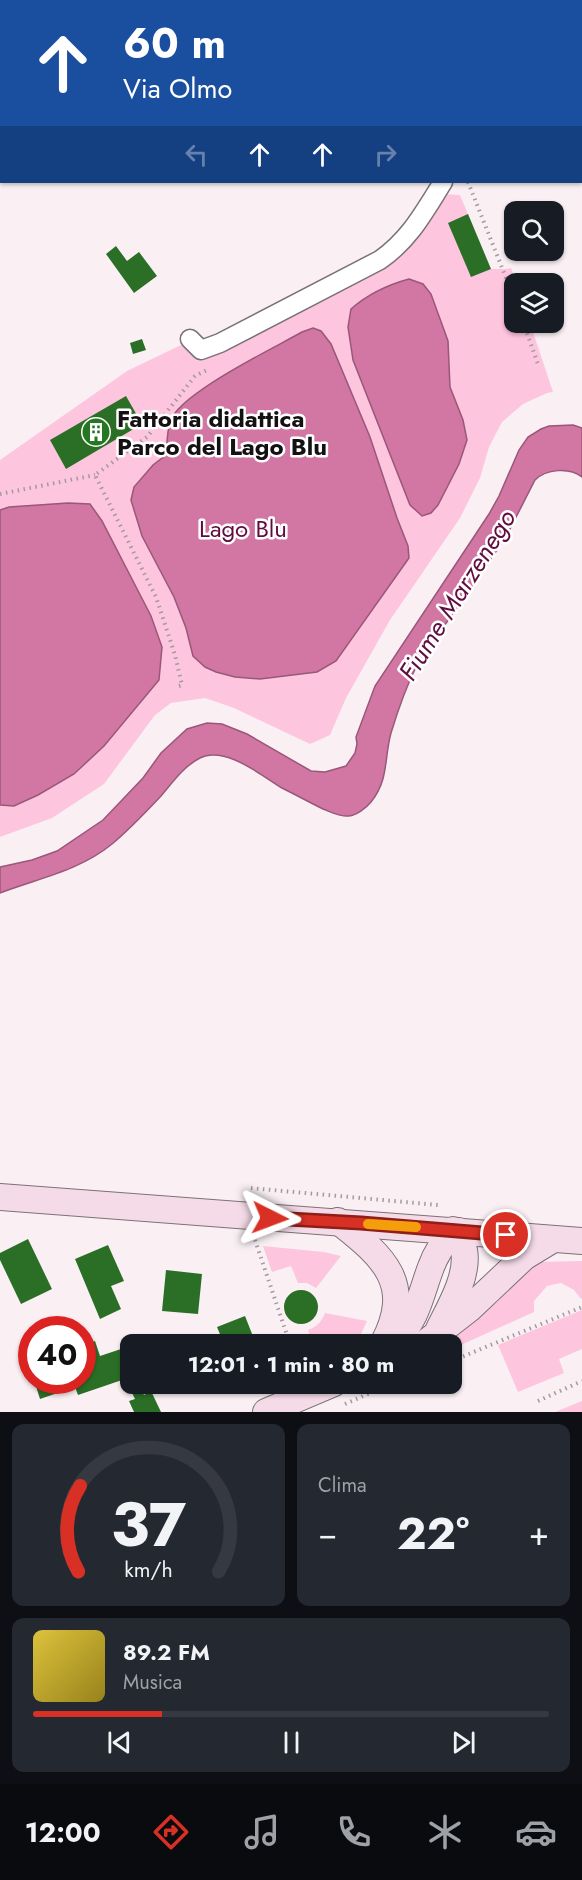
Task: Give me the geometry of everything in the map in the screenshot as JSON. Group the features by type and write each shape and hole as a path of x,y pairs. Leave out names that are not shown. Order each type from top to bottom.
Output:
{"street":[{"path":"190,339 201,350 220,343 380,260 396,249 414,227 442,183"},
{"path":"0,1197 582,1241"},
{"path":"338,1221 368,1245 389,1272 396,1286 397,1310 389,1334"},
{"path":"433,1334 455,1297 462,1274 465,1252 456,1231"},
{"path":"400,1334 419,1305 439,1248 456,1231"},
{"path":"438,1334 469,1310 524,1257 552,1240"},
{"path":"266,1412 336,1395"}],"path":[{"path":"468,183 504,273"},
{"path":"527,333 539,367"},
{"path":"0,494 95,475 147,437 195,376 216,365"},
{"path":"95,475 156,597 176,656 182,685 179,686"},
{"path":"249,1196 250,1188 447,1206"},
{"path":"244,1238 267,1241"},
{"path":"255,1240 287,1334"},
{"path":"462,1357 582,1307"},
{"path":"538,1401 582,1381"}],"green space":[{"name":"Lago Blu","path":"443,194 460,195 491,269 511,268 513,273 504,273 504,333 533,333 553,392 523,404 502,422 489,447 480,478 460,518 390,620 346,698 330,735 310,744 234,708 205,698 171,703 155,715 104,784 52,818 0,837 0,460 127,371 183,344 189,346 197,361 393,259 410,246"},
{"path":"263,1246 324,1252 341,1256 316,1288 307,1283 298,1283 291,1266 272,1272"},
{"path":"582,1261 582,1298 574,1290 561,1283 547,1286 534,1301 534,1312 462,1344 462,1334 460,1334 497,1302 521,1274 535,1262"},
{"path":"582,1310 582,1349 559,1359 564,1373 518,1392 498,1345"},
{"path":"325,1313 367,1321 361,1334 309,1334 308,1330 322,1319"},
{"path":"582,1401 582,1412 555,1412"}],"water":[{"path":"409,279 423,284 431,294 448,341 450,387 463,420 467,440 459,464 438,505 431,513 422,516 410,505 353,360 348,327 351,309 357,304 378,291"},
{"path":"313,328 321,331 331,344 370,437 408,546 409,558 336,661 317,672 260,679 235,677 205,667 193,656 186,628 174,597 142,536 131,500 134,487 153,465 166,455 170,422 190,398 228,372"},
{"name":"Fiume Marzenego","path":"573,425 582,428 582,477 571,472 558,471 545,473 535,480 497,550 417,665 402,699 391,733 381,785 377,794 364,809 349,816 336,814 282,788 243,764 221,756 210,755 189,765 131,827 99,853 58,873 0,893 0,867 32,860 57,851 103,820 143,778 161,753 187,729 207,723 222,724 247,734 311,771 325,772 346,766 355,753 356,737 375,686 489,514 519,450 528,437 541,429 549,426"},
{"path":"68,503 90,504 102,521 151,616 162,647 159,680 104,746 74,774 14,806 0,805 0,510 9,507"}],"building":[{"path":"468,214 491,269 471,277 448,223"},
{"path":"116,246 127,261 139,252 157,276 134,293 106,254"},
{"path":"142,339 146,350 133,354 130,343"},
{"name":"Fattoria didattica Parco del Lago Blu","path":"126,396 142,424 66,469 50,440"},
{"path":"28,1239 52,1289 21,1304 0,1260 0,1253"},
{"path":"108,1245 124,1281 111,1286 121,1309 100,1319 75,1259"},
{"path":"166,1270 202,1274 198,1314 162,1311"},
{"path":"301,1290 313,1295 318,1307 313,1319 301,1324 289,1319 284,1307 289,1295"},
{"path":"245,1316 252,1334 220,1334 217,1327"},
{"path":"96,1344 100,1356 120,1349 120,1381 96,1389"},
{"path":"38,1394 55,1394 40,1399"},
{"path":"132,1394 152,1394 161,1412 134,1412 129,1401 135,1399"}],"slow traffic":[{"path":"368,1224 416,1227"}],"place":[{"name":"Fattoria didattica Parco del Lago Blu","path":"96,432"}],"route":[{"path":"270,1218 506,1235"}]}
